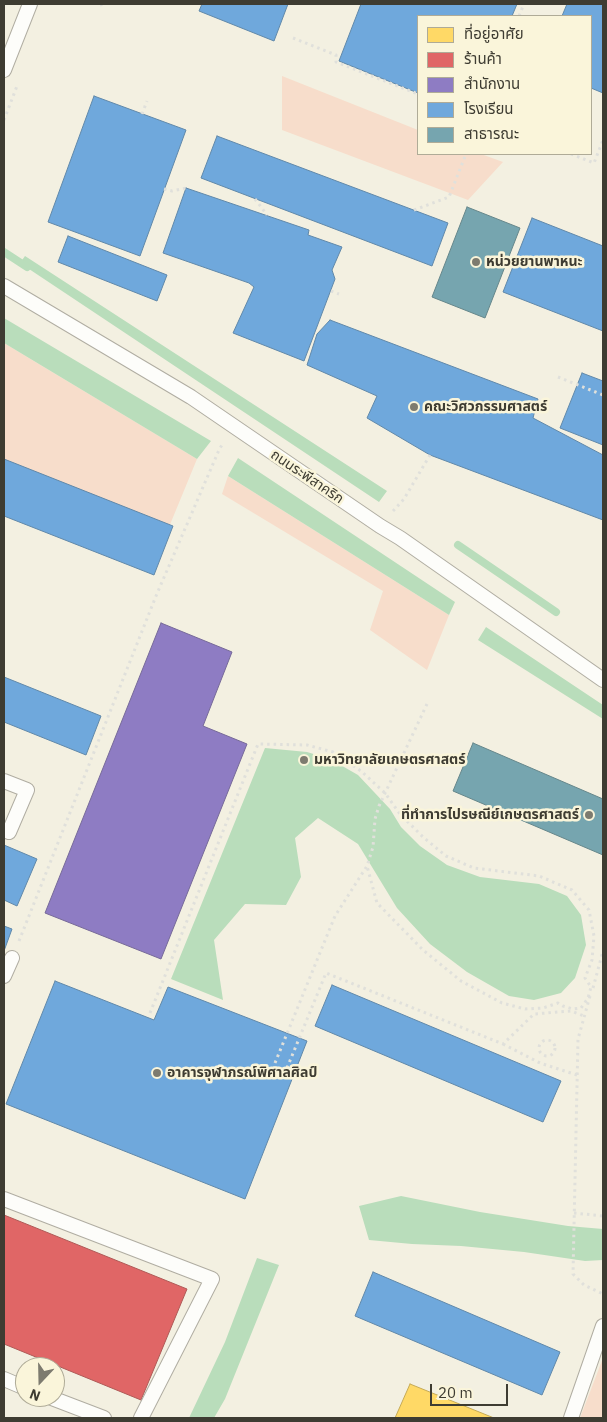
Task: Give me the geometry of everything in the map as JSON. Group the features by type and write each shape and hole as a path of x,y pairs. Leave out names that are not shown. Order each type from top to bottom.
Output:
{"lane":[{"path":"4,70 30,4"},
{"name":"ถนนระพีสาคริก","path":"4,286 191,397 400,538 603,680"},
{"path":"4,781 27,790 9,832 4,830"},
{"path":"4,976 12,958"},
{"path":"4,1199 212,1279 141,1418"},
{"path":"571,1418 603,1326"},
{"path":"65,1403 104,1418"}],"path":[{"path":"293,38 336,55 336,62 417,94"},
{"path":"142,114 147,101"},
{"path":"574,155 594,163 603,140"},
{"path":"414,210 450,197 466,155"},
{"path":"164,189 172,191 186,188"},
{"path":"255,199 267,215"},
{"path":"331,291 339,294"},
{"path":"558,377 603,395"},
{"path":"12,958 156,596 218,450"},
{"path":"380,526 404,499 430,456"},
{"path":"275,1063 335,916 367,866 374,847 375,819 385,793 427,704"},
{"path":"150,1013 258,744 307,745 333,752 361,771 385,793 400,814 423,838 446,856 474,868 539,876 572,890 589,910 594,936 592,960 585,978 591,987 588,998 581,1008 573,1009 558,1003 543,1008 525,1009 502,1002 461,981 424,950 377,903 367,866"},
{"path":"603,951 578,1039 573,1274 584,1285 603,1294"},
{"path":"287,1068 326,973 503,1044 540,1063 577,1075"},
{"path":"503,1044 534,1014 572,1011 584,1016"},
{"path":"542,1040 549,1040 554,1044 555,1050 549,1056 543,1056 539,1053 538,1047 542,1040"},
{"path":"540,1063 543,1056"},
{"path":"574,1213 603,1216"}],"shaded area":[{"path":"282,76 417,130 417,155 484,155 503,162 468,200 282,130"},
{"path":"25,256 387,491 379,502 20,263"},
{"path":"4,318 211,441 197,459 4,343"},
{"path":"4,343 197,459 169,527 4,461"},
{"path":"238,458 455,602 449,615 228,476"},
{"path":"228,476 449,615 427,670 370,630 383,591 222,494"},
{"path":"486,627 603,705 603,719 478,640"},
{"path":"265,748 307,752 330,759 358,775 390,809 401,827 420,846 447,865 480,877 539,884 567,896 581,915 586,945 575,978 561,993 534,1000 509,996 467,972 430,944 397,908 358,844 318,818 295,838 301,877 286,905 245,904 214,940 223,1000 171,979"},
{"path":"401,1196 480,1212 568,1226 603,1229 603,1260 585,1261 524,1252 369,1240 359,1206"},
{"path":"257,1258 279,1265 225,1399 214,1418 189,1418 225,1342"},
{"path":"603,1358 603,1418 580,1418"}],"building: ที่อยู่อาศัย":[{"path":"410,1384 494,1418 395,1418"}],"building: ร้านค้า":[{"path":"4,1215 187,1289 141,1400 65,1369 65,1357 36,1357 4,1344"}],"building: สำนักงาน":[{"path":"161,623 232,652 203,726 247,744 161,959 45,913"}],"building: โรงเรียน":[{"path":"202,4 288,4 274,41 199,11"},
{"path":"361,4 517,4 512,15 417,15 417,93 339,61"},
{"path":"567,4 603,4 603,93 592,88 592,15 562,15"},
{"path":"94,96 186,130 140,256 48,222"},
{"path":"217,136 448,223 432,266 201,178"},
{"path":"186,188 309,230 308,235 342,247 332,270 335,279 304,361 233,333 254,287 249,283 163,253"},
{"path":"532,218 603,246 603,331 503,292"},
{"path":"68,236 167,275 157,301 58,262"},
{"path":"330,320 538,399 533,418 603,455 603,520 430,455 367,418 377,396 307,365 317,334"},
{"path":"582,373 603,381 603,445 560,428"},
{"path":"4,459 173,526 154,575 4,516"},
{"path":"4,677 101,716 86,755 4,722"},
{"path":"4,845 37,859 17,906 4,900"},
{"path":"4,926 12,929 4,951"},
{"name":"อาคารจุฬาภรณ์พิศาลศิลป์","path":"55,981 154,1020 168,987 307,1041 245,1199 6,1104"},
{"path":"332,985 561,1081 543,1122 315,1026"},
{"path":"373,1272 560,1352 542,1395 355,1316"}],"building: สาธารณะ":[{"name":"หน่วยยานพาหนะ","path":"467,207 520,228 485,318 432,297"},
{"path":"473,743 603,799 603,855 453,791"}],"waterway":[{"path":"4,252 27,267"},
{"path":"458,545 556,612"}],"place":[{"name":"หน่วยยานพาหนะ","path":"476,262"},
{"name":"คณะวิศวกรรมศาสตร์","path":"414,407"},
{"name":"มหาวิทยาลัยเกษตรศาสตร์","path":"304,760"},
{"name":"ที่ทำการไปรษณีย์เกษตรศาสตร์","path":"589,815"},
{"name":"อาคารจุฬาภรณ์พิศาลศิลป์","path":"157,1073"}]}
